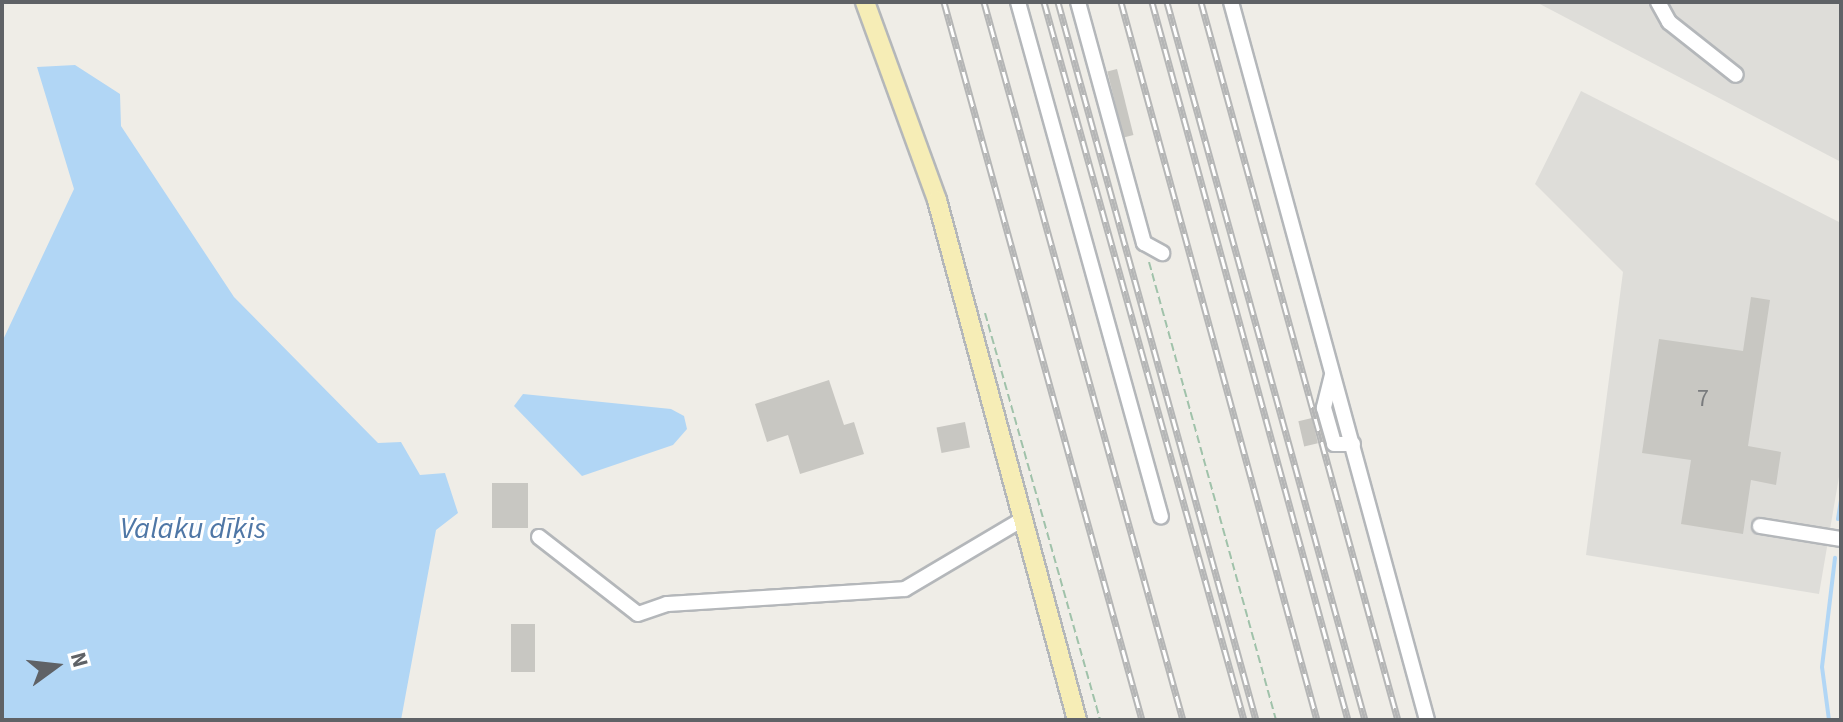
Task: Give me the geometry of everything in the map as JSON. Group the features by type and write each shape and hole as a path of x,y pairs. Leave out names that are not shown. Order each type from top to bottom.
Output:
{"main road":[{"path":"865,2 883,42 937,200 1077,720"}],"street":[{"path":"1018,2 1161,517"},
{"path":"1078,2 1144,243 1162,253"},
{"path":"1231,2 1427,720"},
{"path":"1658,2 1669,22 1736,75"},
{"path":"539,537 638,614 667,604 905,589 1023,519"},
{"path":"1760,526 1841,539"}],"path":[{"path":"1144,243 1276,720"},
{"path":"989,312 1100,720"}],"shaded area":[{"path":"1536,2 1841,2 1841,162"},
{"path":"1581,91 1841,223 1841,465 1819,594 1586,555 1623,272 1535,184"}],"water":[{"name":"Valaku dīķis","path":"75,65 120,94 121,126 234,297 378,443 401,442 420,475 445,473 458,513 436,530 401,720 2,720 2,342 74,189 37,67"},
{"path":"523,394 671,409 684,416 687,429 673,445 582,476 514,406"}],"building":[{"path":"1117,69 1133,135 1124,137 1107,71"},
{"path":"1751,297 1770,300 1748,446 1781,452 1776,485 1751,480 1743,534 1681,524 1691,460 1642,453 1659,339 1743,351"},
{"path":"829,380 844,425 854,422 864,454 800,474 788,435 767,442 755,404"},
{"path":"1312,418 1318,443 1304,446 1298,421"},
{"path":"965,422 970,448 941,453 937,428"},
{"path":"492,483 528,483 528,528 492,528"},
{"path":"511,624 535,624 535,672 511,672"}],"waterway":[{"path":"1838,519 1841,500"},
{"path":"1829,720 1822,667 1835,558"}],"railway":[{"path":"944,2 1142,720"},
{"path":"984,2 1183,720"},
{"path":"1044,2 1244,720"},
{"path":"1058,2 1256,720"},
{"path":"1121,2 1317,720"},
{"path":"1152,2 1348,720"},
{"path":"1167,2 1365,720"},
{"path":"1201,2 1398,720"}]}
